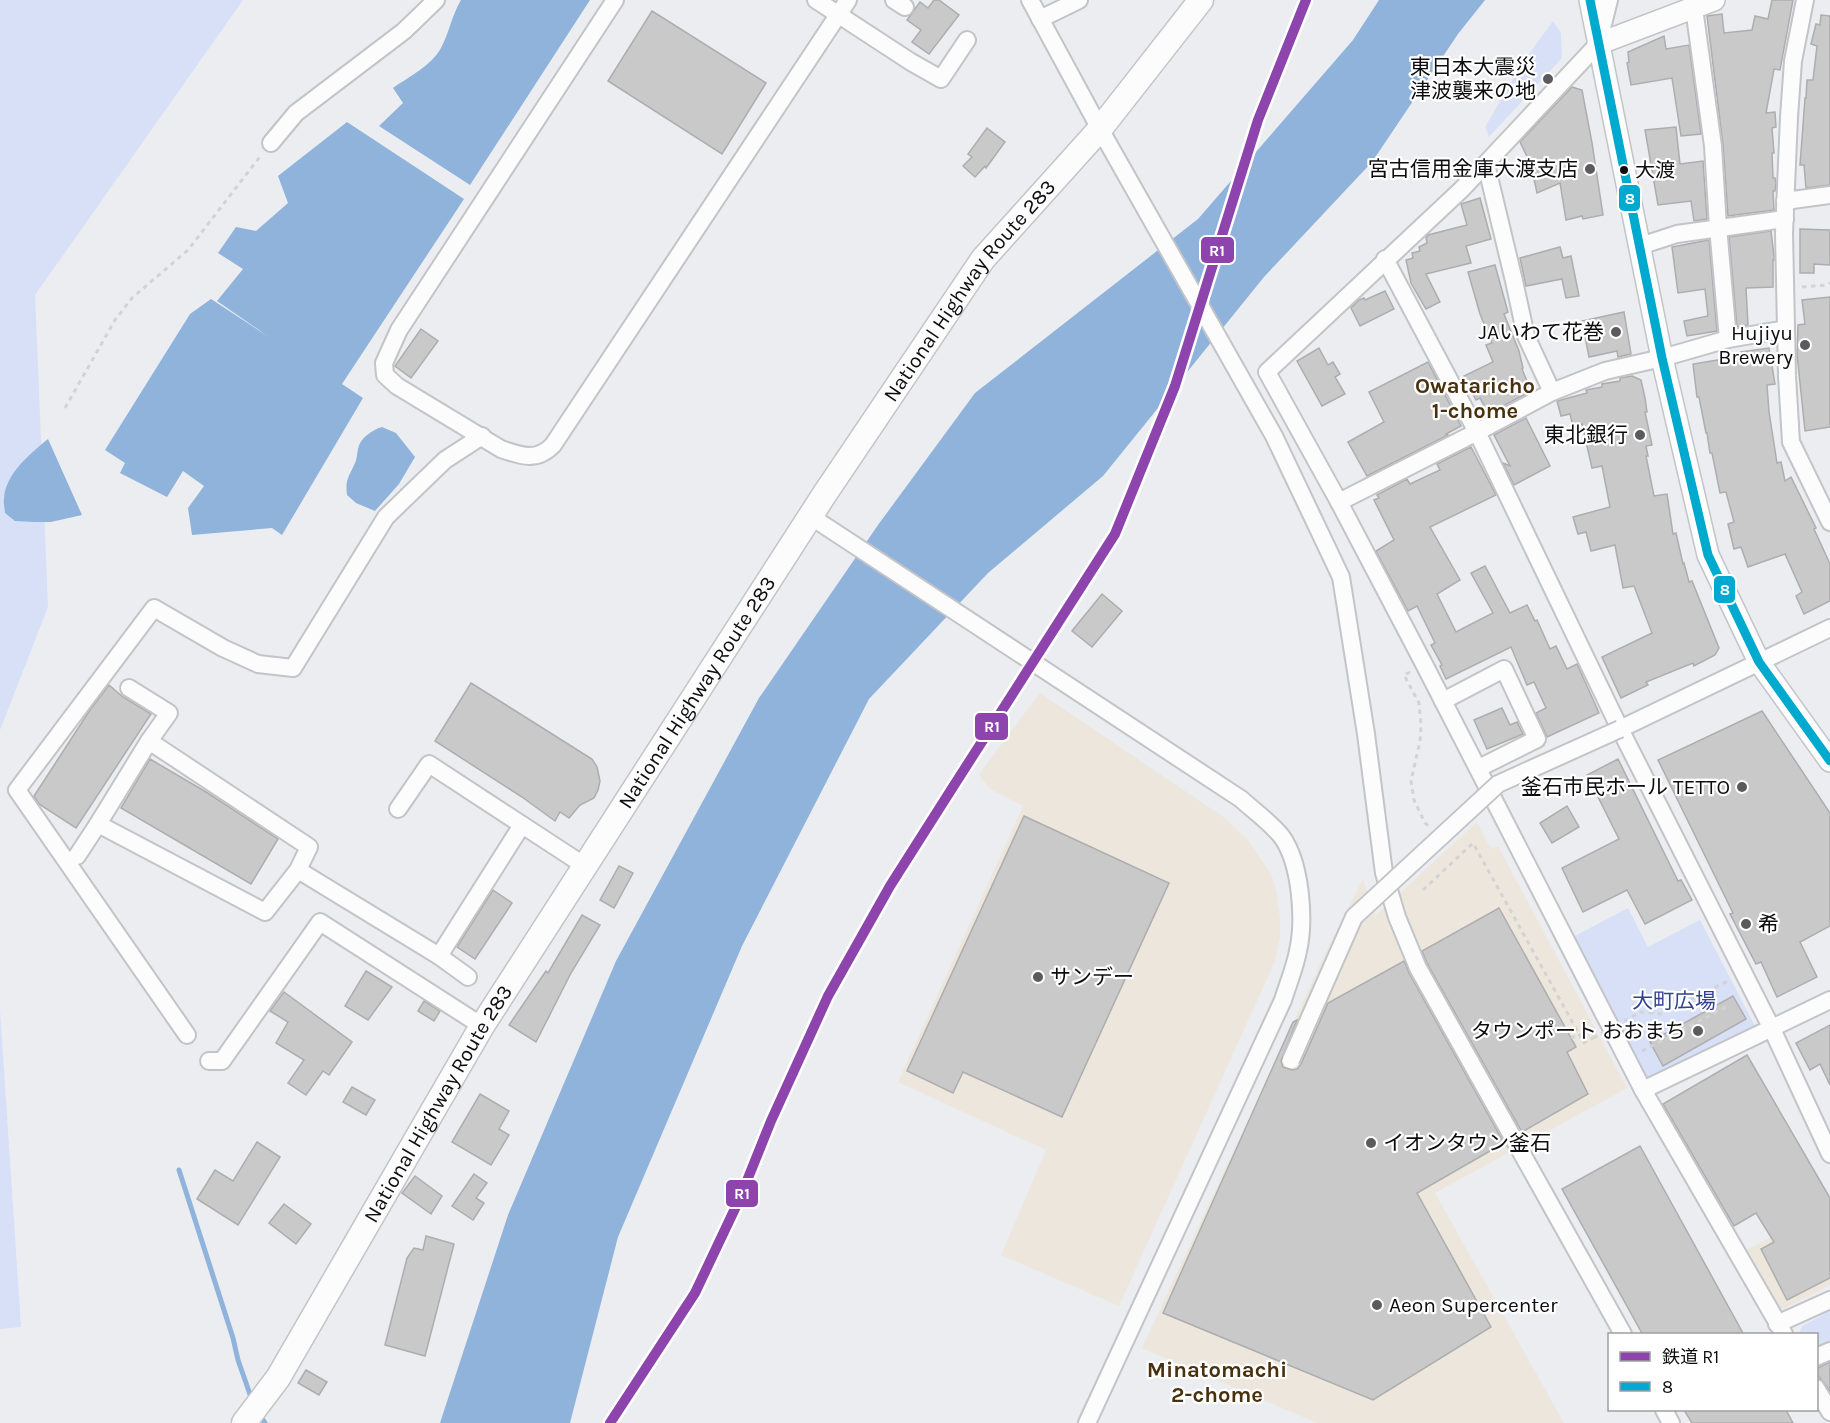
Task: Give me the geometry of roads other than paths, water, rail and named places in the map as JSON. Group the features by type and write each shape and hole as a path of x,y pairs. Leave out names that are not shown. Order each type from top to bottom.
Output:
{"highway":[{"name":"National Highway Route 283","path":"244,1423 278,1378 482,1026 810,516 983,259 1100,129 1201,0"}],"main road":[{"path":"1590,0 1662,358 1708,555 1759,662 1830,761"},
{"path":"1598,44 1704,4"}],"street":[{"path":"270,143 296,112 404,31 436,0"},
{"path":"615,0 399,330 384,363 385,375 397,386 501,449 518,455 534,456 546,453 553,445 848,0"},
{"path":"816,0 941,79 967,40"},
{"path":"1030,0 1100,129 1274,436 1341,577 1384,873 1397,917 1418,968 1622,1333"},
{"path":"1040,19 1079,0"},
{"path":"1609,0 1598,44 1462,189 1267,372 1339,502 1479,768 1643,1090 1781,1329 1830,1300"},
{"path":"1805,0 1793,61 1785,201 1786,329 1791,442 1830,522"},
{"path":"1704,4 1718,227 1728,339"},
{"path":"1486,164 1526,336 1552,392"},
{"path":"1785,201 1830,195"},
{"path":"1640,246 1677,234 1785,219"},
{"path":"1385,260 1477,432 1620,729 1772,1029 1830,1154"},
{"path":"1339,502 1552,392 1605,371 1728,339 1786,329"},
{"path":"187,1035 17,790 154,608 223,648 258,664 292,668 386,517 445,460 482,436"},
{"path":"810,516 1241,799 1282,838 1293,862 1300,890 1301,922 1298,951 1283,1000 1087,1423"},
{"path":"1291,1060 1354,917 1498,784 1620,729 1830,628"},
{"path":"1443,701 1504,669 1537,739 1479,768"},
{"path":"77,856 169,712 129,688"},
{"path":"98,825 265,912 298,870 309,847 149,741"},
{"path":"398,808 429,764 585,866"},
{"path":"439,956 522,825"},
{"path":"298,870 439,956 468,977"},
{"path":"209,1061 222,1061 320,922 482,1026"},
{"path":"1643,1090 1830,1000"},
{"path":"1818,1391 1830,1412"}],"water":[{"path":"461,0 590,0 470,185 379,126 403,103 393,88 426,65 441,48"},
{"path":"1379,0 1485,0 1458,34 1372,162 1264,277 1103,476 988,573 869,699 742,946 618,1237 570,1423 440,1423 508,1215 616,961 759,698 878,525 975,393 1198,219 1353,40"},
{"path":"347,122 464,199 342,384 363,398 282,535 272,528 192,535 188,508 204,486 183,471 167,497 120,473 125,463 105,450 190,314 211,299 269,337 217,301 243,269 218,253 236,227 256,231 288,203 278,176"},
{"path":"382,427 396,433 415,457 399,484 375,511 356,503 347,495 347,485 361,441 371,432"},
{"path":"48,439 82,515 51,522 15,521 5,513 5,490 20,465"}],"waterway":[{"path":"179,1170 252,1400"},
{"path":"259,1414 265,1423"}],"rail line":[{"name":"R1","path":"610,1423 695,1293 740,1198 771,1121 828,996 890,886 1115,534 1175,386 1258,120 1306,0"}],"place":[{"name":"東日本大震災 津波襲来の地","path":"1548,79"},
{"name":"宮古信用金庫大渡支店","path":"1590,169"},
{"name":"大渡","path":"1624,170"},
{"name":"JAいわて花巻","path":"1616,332"},
{"name":"Hujiyu Brewery","path":"1805,345"},
{"name":"東北銀行","path":"1640,435"},
{"name":"釜石市民ホール TETTO","path":"1742,787"},
{"name":"希","path":"1746,924"},
{"name":"サンデー","path":"1038,977"},
{"name":"タウンポート おおまち","path":"1698,1031"},
{"name":"イオンタウン釜石","path":"1371,1143"},
{"name":"Aeon Supercenter","path":"1377,1305"}],"district":[{"name":"Owataricho 1-chome","path":"1475,398"},
{"name":"Minatomachi 2-chome","path":"1217,1382"}],"park label":[{"name":"大町広場","path":"1674,1001"}]}
